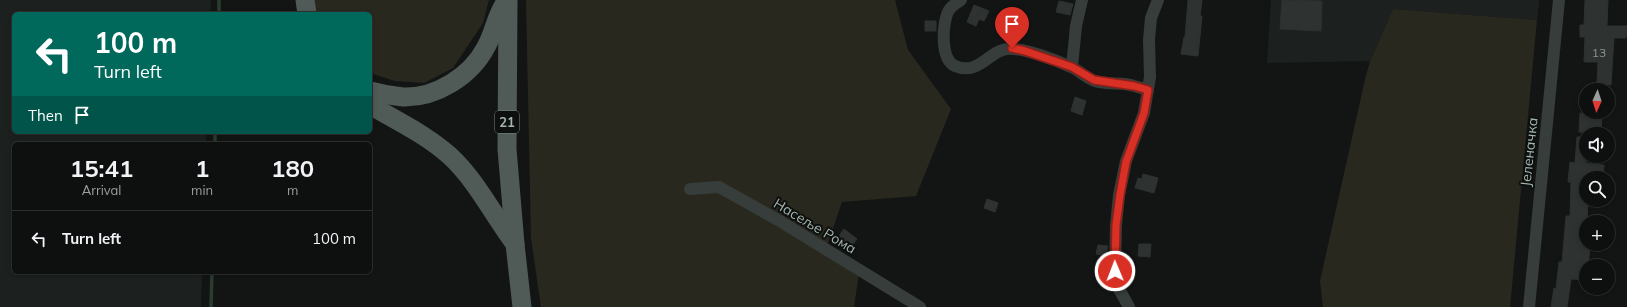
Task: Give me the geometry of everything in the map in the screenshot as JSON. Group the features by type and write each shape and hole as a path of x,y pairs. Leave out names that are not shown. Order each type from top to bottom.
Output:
{"main road":[{"path":"305,0 307,12"},
{"path":"372,91 394,96 413,96 431,93 457,80 482,54 500,13 508,0"},
{"name":"21","path":"508,0 507,149 522,307"},
{"path":"372,106 428,140 449,155 473,182 515,244"}],"street":[{"path":"961,0 950,8 946,17 944,40 945,50 953,65 964,69 972,68 982,64 1001,50 1012,48 1072,67 1094,80 1134,86 1148,90"},
{"path":"1072,67 1076,26 1082,0"},
{"path":"1129,307 1118,287 1115,271 1116,225 1126,162 1144,113 1150,77 1148,40 1151,18 1158,0"},
{"name":"Јеленачка","path":"1529,307 1559,0"},
{"name":"Насеље Рома","path":"690,189 720,188 778,220 920,307"}],"shaded area":[{"path":"0,0 211,0 210,12 12,12 12,134 206,134 206,142 12,142 12,274 202,274 201,307 0,307"},
{"path":"315,0 489,0 483,23 453,68 424,83 395,81 372,74 372,12 315,12"},
{"path":"526,0 895,0 908,50 951,109 916,196 842,202 827,246 859,273 854,307 541,307 531,238"},
{"path":"1271,0 1539,0 1537,20 1393,9 1370,61 1267,63"},
{"path":"1393,9 1537,20 1510,307 1323,307 1320,281 1366,75 1370,61"}],"building":[{"path":"1188,0 1202,0 1198,56 1181,54 1185,37"},
{"path":"1282,0 1322,1 1321,31 1280,29"},
{"path":"1585,0 1608,0 1607,26 1627,26 1626,38 1614,38 1611,83 1597,83 1598,62 1584,62 1585,37 1580,37 1580,25 1584,25"},
{"path":"1059,1 1073,4 1070,15 1056,12"},
{"path":"974,5 989,11 984,21 979,19 976,26 967,22"},
{"path":"925,21 936,21 936,31 925,31"},
{"path":"1075,97 1086,101 1082,115 1071,111"},
{"path":"1580,119 1602,119 1601,127 1579,127"},
{"path":"1577,137 1579,137 1579,163 1604,165 1604,171 1579,171 1579,207 1588,207 1587,215 1579,215 1579,251 1589,251 1589,259 1579,259 1579,280 1571,279 1567,307 1551,307 1554,288 1556,289 1559,262 1562,262 1566,216 1570,216 1571,182 1568,182 1570,162 1575,163"},
{"path":"1143,174 1158,178 1154,193 1135,188 1138,178 1142,179"},
{"path":"987,199 998,203 995,212 984,208"},
{"path":"844,229 857,239 851,247 838,237"},
{"path":"1139,244 1151,244 1150,257 1138,256"},
{"path":"1098,245 1108,246 1106,256 1096,254"}],"waterway":[{"path":"219,0 219,12"},
{"path":"215,134 215,142"},
{"path":"211,307 212,274"}],"route":[{"path":"1012,48 1072,67 1094,80 1107,83 1124,84 1148,90 1144,113 1126,162 1116,225 1115,271"}]}
